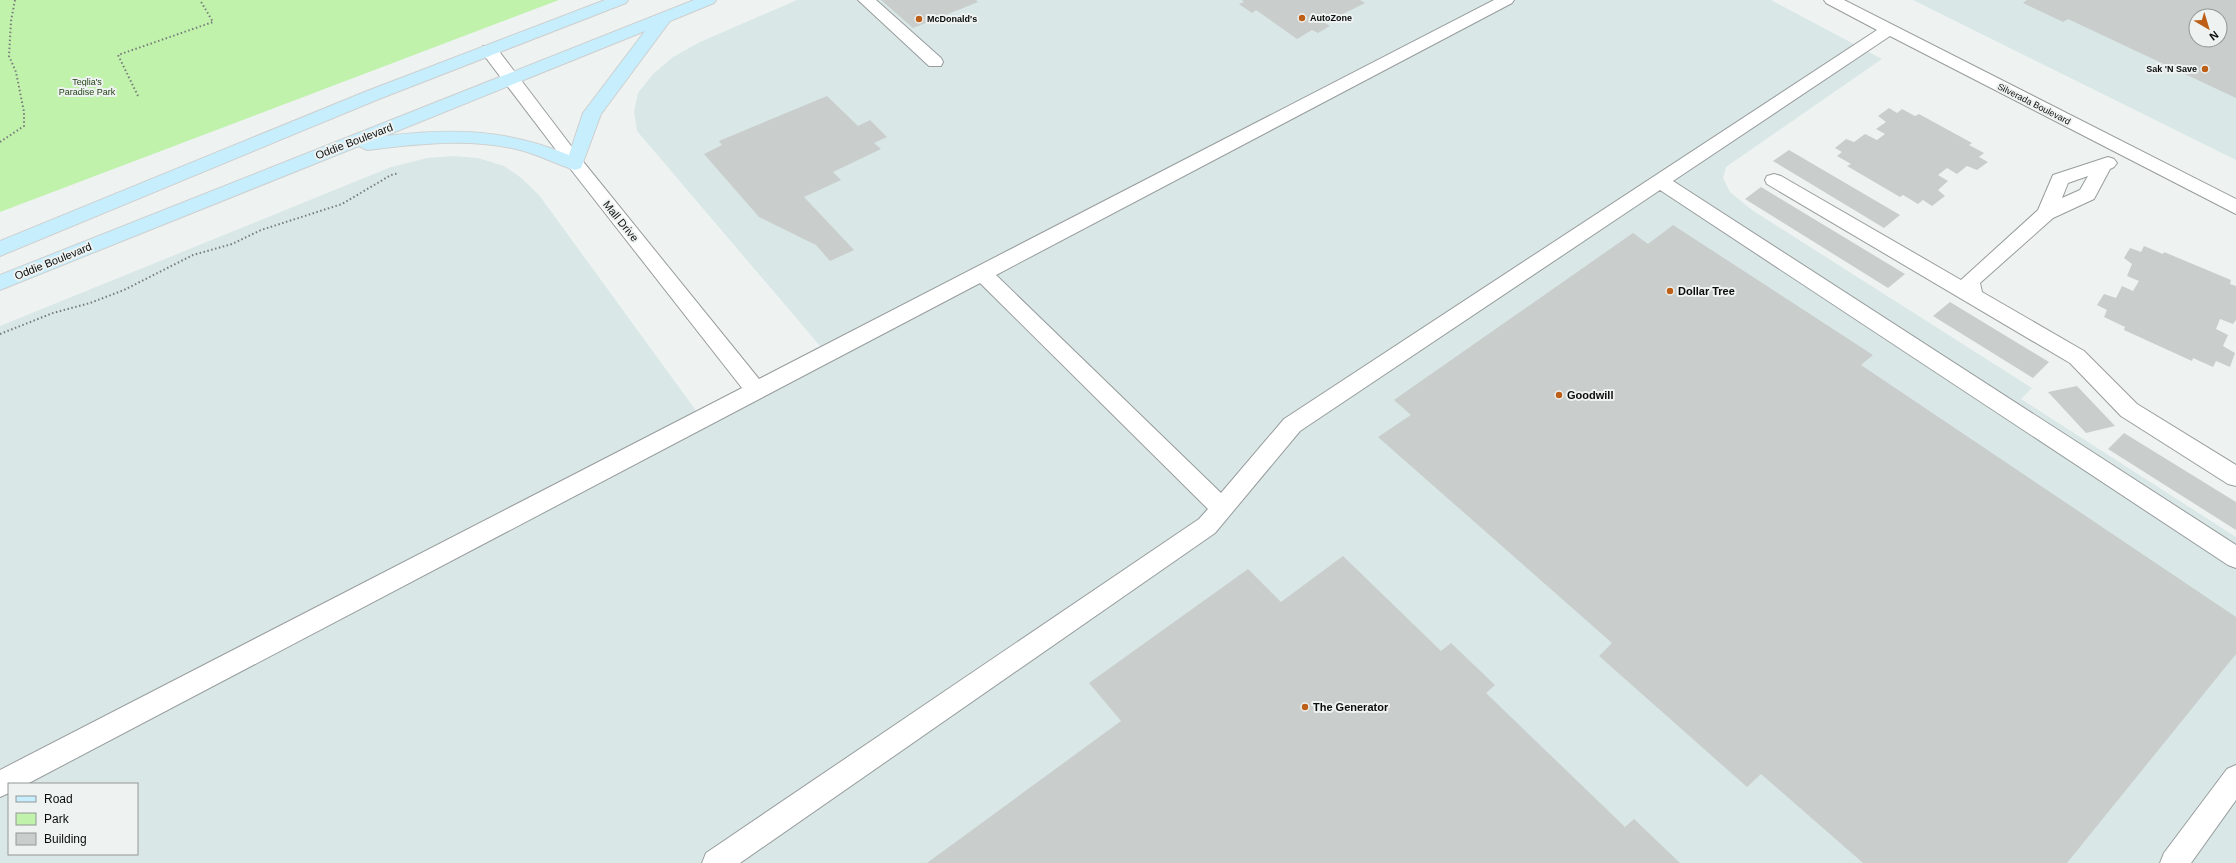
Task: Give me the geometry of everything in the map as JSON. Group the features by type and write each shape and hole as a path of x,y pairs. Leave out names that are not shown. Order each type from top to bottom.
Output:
{"main road":[{"path":"0,248 373,95 620,0"},
{"name":"Oddie Boulevard","path":"0,282 334,148 513,79 708,0"},
{"path":"334,148 434,136 470,136 511,142 575,164 592,113 664,18"}],"street":[{"path":"866,0 936,62"},
{"path":"0,784 1506,0"},
{"name":"Silverada Boulevard","path":"1832,0 2236,207"},
{"path":"716,863 1207,526 1292,425 1889,29"},
{"name":"Mall Drive","path":"489,50 513,79 528,102 575,164 756,390"},
{"path":"2046,213 2060,178 2102,167 2128,152"},
{"path":"1973,296 1970,281 2046,213 2087,194 2102,167"},
{"path":"1774,180 2077,357 2129,410 2236,477"},
{"path":"1660,181 2236,558"},
{"path":"982,273 1222,508"},
{"path":"2174,863 2236,778"}],"path":[{"path":"0,142 24,126 24,112 16,72 9,56 11,20 15,0"},
{"path":"138,96 118,55 213,22 200,0"},
{"path":"0,334 53,313 90,303 124,290 193,255 219,248 261,230 319,213 342,204 391,175 402,172"}],"shaded area":[{"path":"797,0 1771,0 1882,59 1726,167 1723,178 1730,192 1752,210 2032,388 2021,399 2236,537 2236,863 0,863 0,326 391,167 427,158 454,156 478,158 504,166 520,177 539,195 697,412 820,346 637,131 634,112 638,93 653,74 673,57 700,42"},
{"path":"1913,0 2236,0 2236,160"}],"green space":[{"name":"Teglia's Paradise Park","path":"0,0 559,0 0,212"}],"building":[{"name":"McDonald's","path":"881,0 976,0 978,2 913,28"},
{"name":"AutoZone","path":"1242,0 1360,0 1365,3 1325,23 1330,26 1318,33 1312,30 1297,39 1256,10 1252,13 1239,4 1244,2"},
{"name":"Sak 'N Save","path":"2027,0 2236,0 2236,98 2068,19 2063,22 2023,3"},
{"path":"827,96 858,126 870,120 887,137 874,143 881,149 833,172 841,180 804,197 854,250 830,261 816,245 759,217 704,154 722,145 719,141"},
{"path":"1889,108 1897,113 1902,109 1915,116 1919,114 1972,143 1969,145 1984,153 1979,157 1988,162 1977,170 1967,166 1957,174 1947,168 1938,175 1948,181 1938,190 1945,196 1932,206 1923,200 1918,204 1903,195 1900,197 1847,166 1851,164 1837,156 1842,152 1835,148 1846,139 1854,142 1865,134 1877,140 1885,134 1876,129 1886,122 1878,116"},
{"path":"1789,150 1900,215 1884,228 1773,161"},
{"path":"1761,187 1905,274 1888,288 1745,199"},
{"path":"1673,225 1873,355 1861,365 2236,617 2236,654 2067,863 1863,863 1761,774 1747,787 1599,656 1612,643 1378,437 1411,415 1394,400 1633,233 1648,244"},
{"path":"2144,246 2163,254 2164,252 2231,280 2230,284 2236,286 2236,320 2233,324 2220,319 2216,329 2228,335 2223,346 2235,353 2230,367 2216,361 2213,367 2193,358 2192,361 2124,330 2125,327 2104,317 2107,310 2097,305 2104,294 2116,298 2122,286 2133,291 2139,281 2127,276 2132,264 2124,258 2130,248 2141,252"},
{"path":"1950,302 2049,362 2033,378 1933,316"},
{"path":"2077,386 2115,426 2086,433 2048,392"},
{"path":"2124,433 2236,502 2236,530 2108,449"},
{"name":"The Generator","path":"1343,556 1441,651 1451,643 1495,685 1486,693 1625,827 1634,819 1680,863 927,863 1121,721 1089,683 1248,569 1281,602"}],"place":[{"name":"AutoZone","path":"1302,18"},
{"name":"McDonald's","path":"919,19"},
{"name":"Sak 'N Save","path":"2205,69"},
{"name":"Dollar Tree","path":"1670,291"},
{"name":"Goodwill","path":"1559,395"},
{"name":"The Generator","path":"1305,707"}]}
